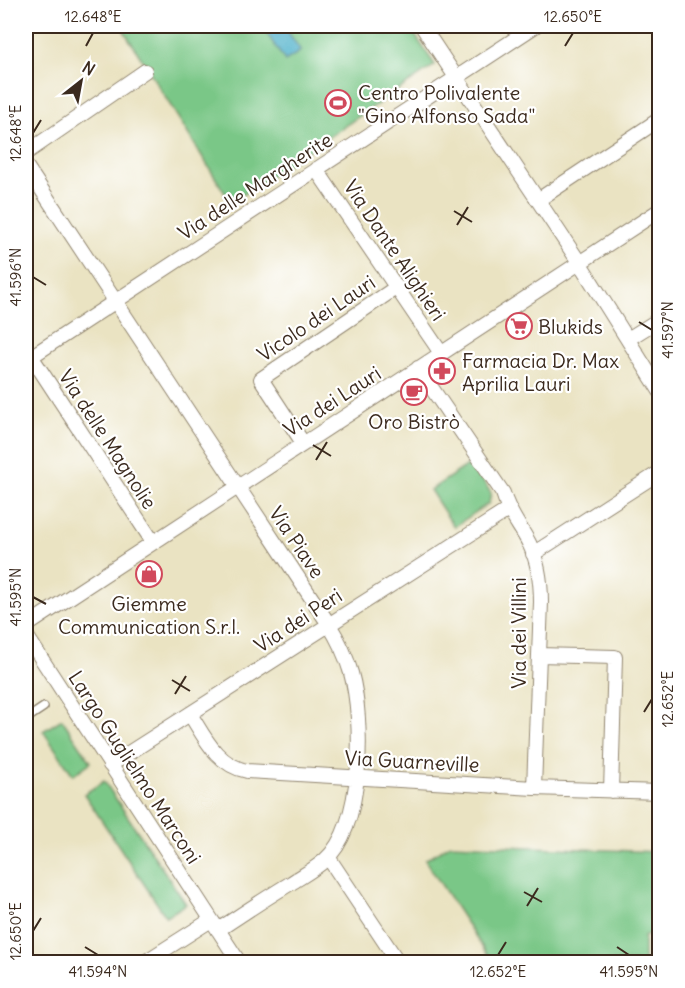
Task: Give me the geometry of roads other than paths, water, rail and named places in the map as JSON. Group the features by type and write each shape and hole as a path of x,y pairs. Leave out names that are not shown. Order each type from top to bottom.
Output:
{"street":[{"path":"422,26 579,262 660,391"},
{"name":"Via delle Margherite","path":"28,358 535,26"},
{"path":"26,153 145,71"},
{"path":"538,200 660,119"},
{"name":"Via Piave","path":"26,166 328,623 341,646 353,681 357,712 357,777 349,823 343,838 328,857 146,963"},
{"name":"Via Dante Alighieri","path":"316,169 441,353"},
{"name":"Via dei Lauri","path":"26,626 660,210"},
{"name":"Vicolo dei Lauri","path":"303,443 261,379 397,287"},
{"path":"628,339 660,319"},
{"name":"Via delle Magnolie","path":"28,358 153,542"},
{"name":"Via dei Villini","path":"418,368 503,493 508,510 523,532 533,554 540,586 534,788"},
{"path":"533,554 660,472"},
{"name":"Via dei Peri","path":"110,765 328,623 508,510"},
{"name":"Largo Guglielmo Marconi","path":"26,636 239,963"},
{"path":"539,655 615,657 611,791"},
{"name":"Via Guarneville","path":"190,714 215,754 238,769 253,772 534,788 660,792"},
{"path":"328,857 398,963"}],"lane":[{"path":"26,719 44,707"}],"water":[{"path":"269,26 284,26 301,51 285,61 264,29"}],"place":[{"name":"Centro Polivalente \"Gino Alfonso Sada\"","path":"338,103"},
{"name":"Blukids","path":"519,326"},
{"name":"Farmacia Dr. Max Aprilia Lauri","path":"442,371"},
{"name":"Oro Bistrò","path":"414,392"},
{"name":"Giemme Communication S.r.l.","path":"149,574"}]}
